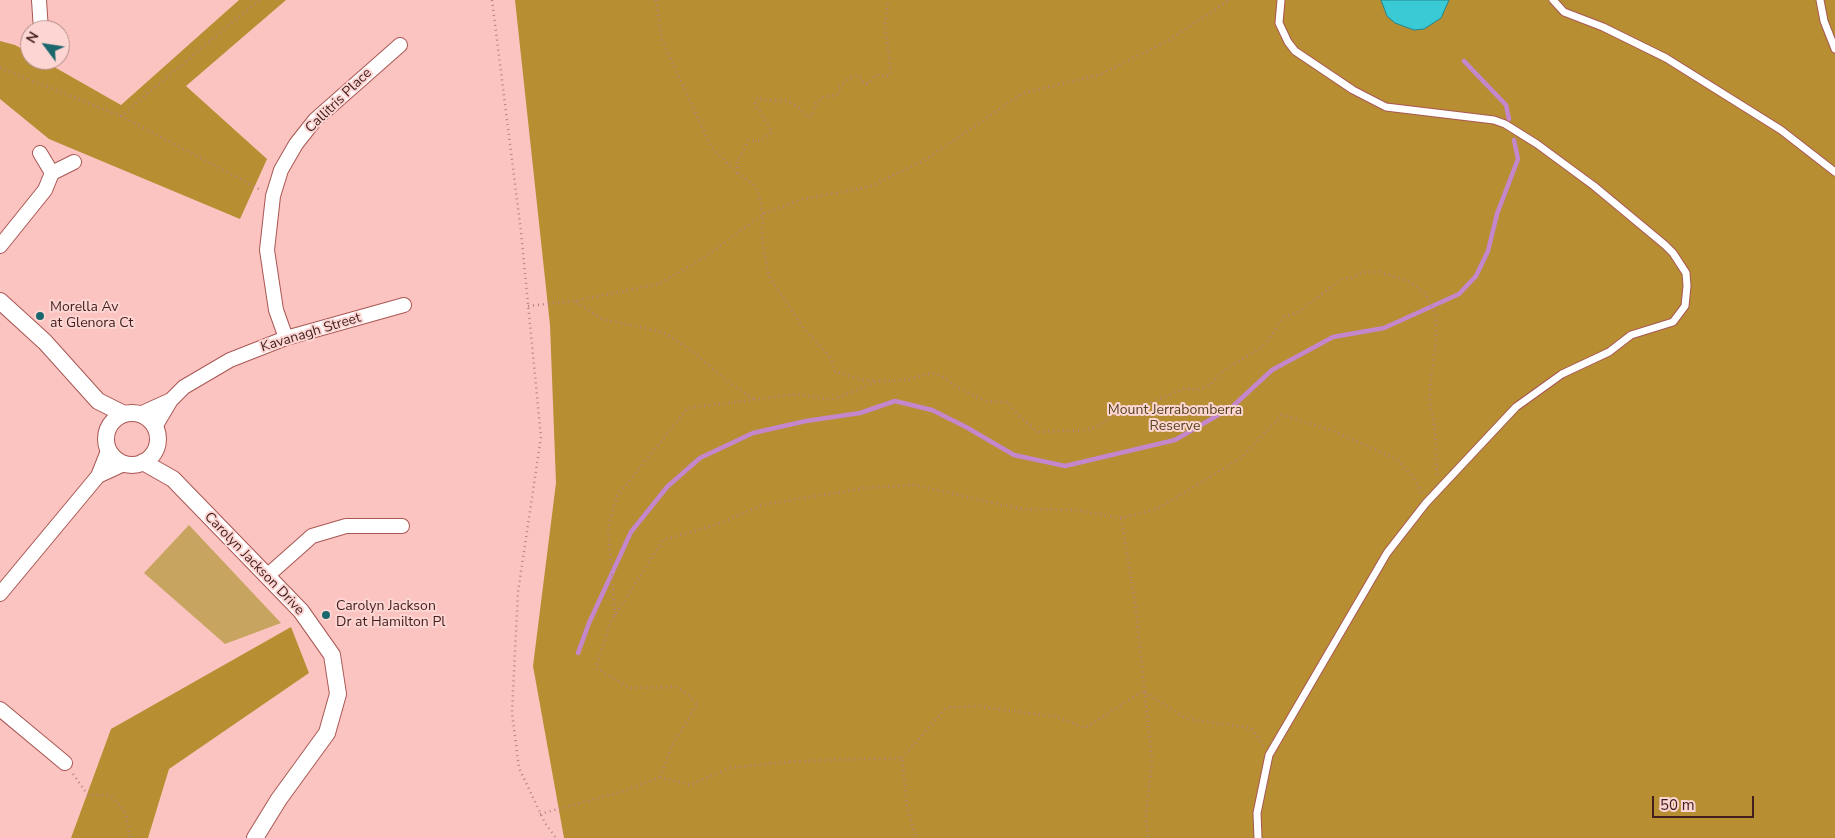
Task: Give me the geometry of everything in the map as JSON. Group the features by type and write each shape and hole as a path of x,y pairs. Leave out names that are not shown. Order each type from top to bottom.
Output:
{"street":[{"path":"39,0 40,20"},
{"name":"Callitris Place","path":"286,338 276,310 267,250 273,196 281,170 296,144 315,120 400,45"},
{"path":"40,153 52,173"},
{"path":"0,246 45,190 52,173 74,162"},
{"path":"0,302 45,342 98,401 107,432 108,451 98,476 0,594"},
{"name":"Kavanagh Street","path":"155,427 171,400 184,387 230,360 286,338 404,305"},
{"name":"Kavanagh Street","path":"132,414 171,400"},
{"path":"98,401 149,419 155,427 158,437 156,448 144,462 124,464 98,476"},
{"path":"107,432 113,421 132,414"},
{"name":"Carolyn Jackson Drive","path":"156,448 173,479 301,611 332,655 338,694 327,733 279,799 255,838"},
{"path":"108,451 115,459 124,464"},
{"name":"Carolyn Jackson Drive","path":"144,462 173,479"},
{"path":"267,576 312,536 346,526 402,526"},
{"path":"0,709 65,763"}],"lane":[{"path":"1258,838 1257,812 1269,755 1387,553 1426,503 1516,407 1562,374 1609,352 1630,335 1673,322 1685,306 1688,286 1686,273 1673,253 1636,220 1537,144 1505,124 1494,120 1386,107 1338,81 1295,51 1288,42 1279,23 1281,0"},
{"path":"1553,0 1564,12 1603,27 1666,58 1781,130 1835,172"},
{"path":"1820,0 1824,21 1835,50"}],"path":[{"path":"121,116 259,0"},
{"path":"492,0 542,437 518,592 512,713 518,768 540,814 556,838"},
{"path":"656,0 662,40 711,147 737,173 755,186 763,214 762,238 770,276 802,326 831,358 835,371 862,380 878,381 907,380 931,373 937,374 948,380 952,385 986,401 1008,402 1017,414 1038,432 1085,430 1096,427 1121,410 1150,403 1185,388 1197,390 1209,386 1224,371 1260,348 1270,338 1283,317 1297,313 1343,278 1352,278 1362,272 1380,272 1412,283 1426,294 1436,317 1436,344 1430,384 1438,472 1433,496"},
{"path":"737,173 737,162 749,140 760,140 772,131 754,104 758,97 766,100 786,101 798,107 806,116 811,117 816,104 823,97 837,95 840,91 838,87 852,77 862,78 862,83 867,84 876,75 887,77 891,72 885,26 888,0"},
{"path":"528,306 574,301 659,284 706,256 763,214 803,199 868,187 925,160 1023,93 1099,75 1169,40 1229,0"},
{"path":"0,68 121,116 273,196"},
{"path":"574,301 602,319 663,332 692,351 727,381 755,399"},
{"path":"615,615 608,527 618,496 688,408 797,394 832,400 878,381"},
{"path":"660,777 673,744 698,703 677,687 630,688 596,668 610,623 662,540 718,524 762,505 808,499 864,488 914,485 1022,509 1076,510 1121,518 1158,509 1241,458 1282,415 1331,430 1398,460 1415,480 1426,503"},
{"path":"1121,518 1135,601 1143,691 1152,760 1146,816 1148,838"},
{"path":"540,814 624,791 660,777 690,785 730,768 797,761 902,758 946,708 976,706 1057,717 1085,728 1143,691"},
{"path":"1143,691 1187,719 1251,728 1269,755"},
{"path":"902,758 907,808 916,838"},
{"path":"65,763 88,795 110,795 125,811 130,838"}],"shaded area":[{"path":"189,525 281,623 225,644 144,573"}],"green space":[{"path":"239,0 286,0 186,86 267,159 240,219 49,139 0,99 0,41 20,48 20,70 60,70 121,105"},
{"name":"Mount Jerrabomberra Reserve","path":"515,0 1835,0 1835,838 564,838 533,666 556,483 550,325"},
{"path":"291,627 309,673 169,769 148,838 71,838 111,729"}],"building":[{"path":"1381,0 1449,0 1441,18 1424,29 1414,30 1395,23 1387,16"}],"waterway":[{"path":"1464,61 1506,105 1509,119"},
{"path":"578,653 589,623 631,532 667,487 700,458 753,433 806,421 860,413 895,401 932,410 1014,455 1065,466 1175,440 1232,407 1272,370 1333,337 1384,328 1459,294 1476,276 1488,251 1497,214 1518,159 1514,140"}],"place":[{"name":"Morella Av at Glenora Ct","path":"40,316"},
{"name":"Carolyn Jackson Dr at Hamilton Pl","path":"326,615"}]}
